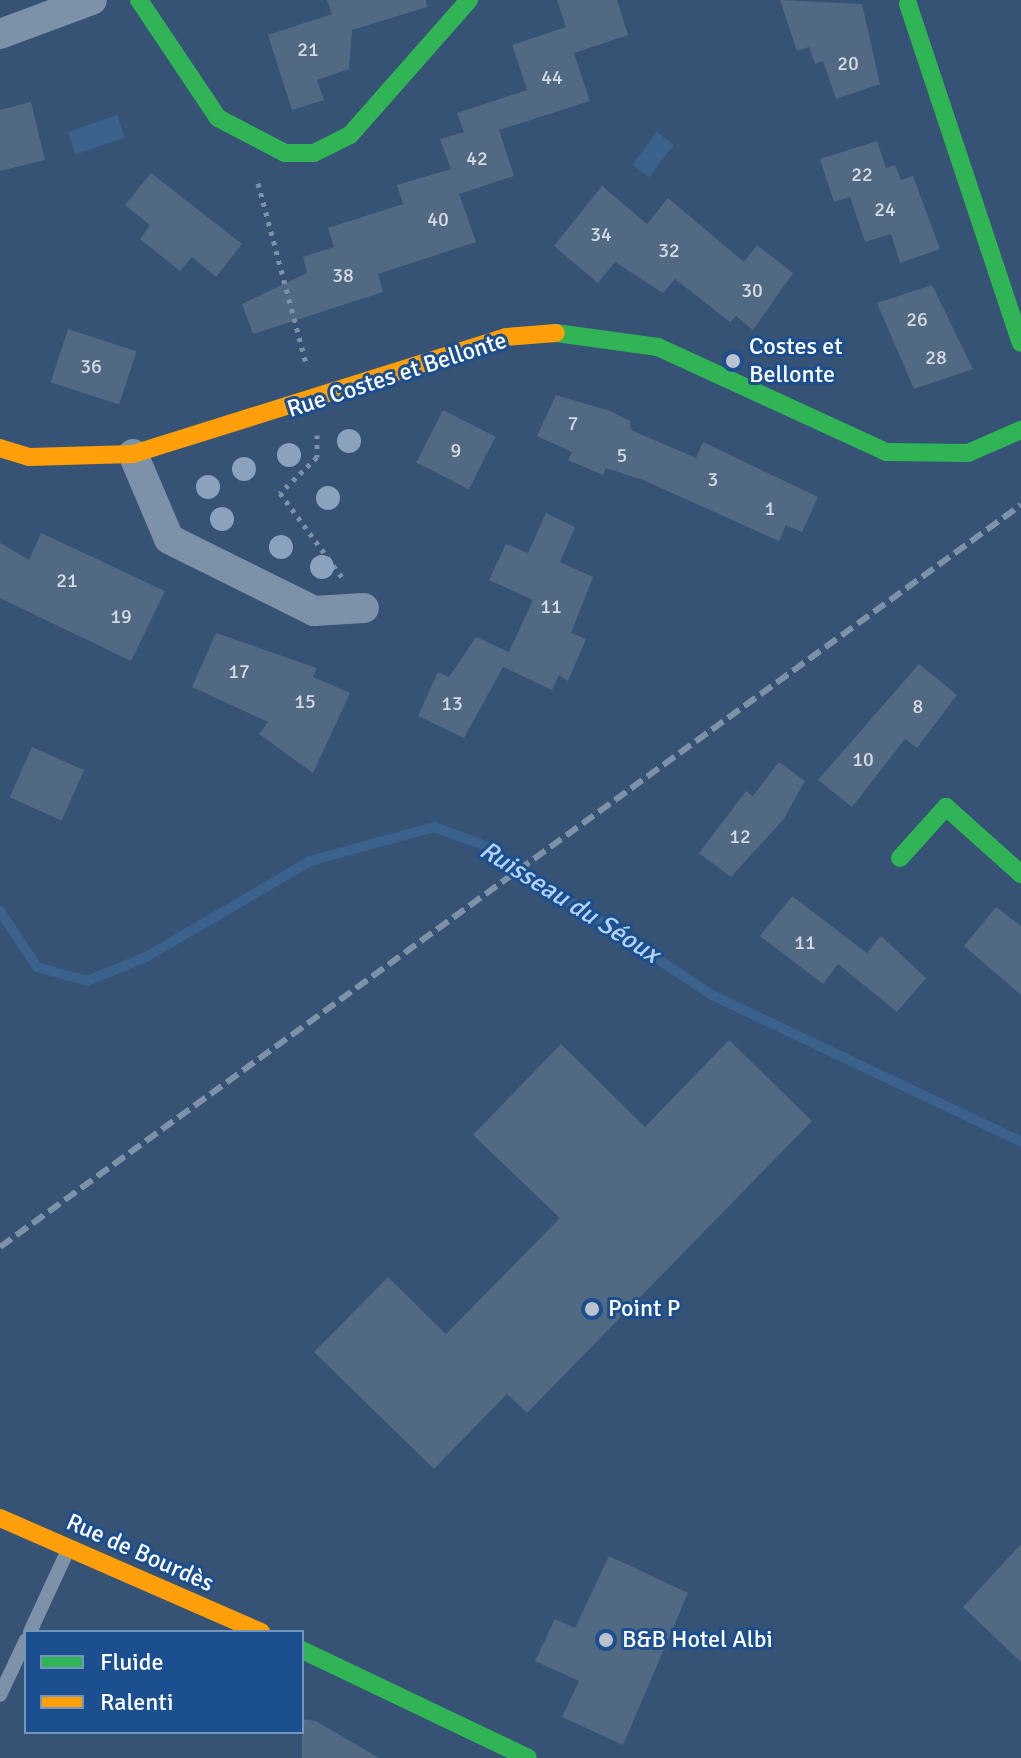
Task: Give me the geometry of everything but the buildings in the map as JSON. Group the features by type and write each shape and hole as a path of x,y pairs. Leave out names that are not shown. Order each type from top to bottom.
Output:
{"street":[{"path":"0,34 92,0"},
{"path":"139,0 218,118 264,147 314,153 350,135 469,0"},
{"path":"908,4 1021,343"},
{"name":"Rue Costes et Bellonte","path":"0,448 29,457 133,454 318,400 506,337 580,331 658,347 886,452 968,453 1021,430"},
{"path":"133,454 169,539 314,611 364,608"},
{"path":"900,858 946,807 1021,874"},
{"name":"Rue de Bourdès","path":"0,1518 256,1630"},
{"path":"304,1651 528,1758"}],"lane":[{"path":"31,1630 69,1548"},
{"path":"0,1695 24,1644"}],"path":[{"path":"264,147 258,184 318,400 317,457 280,493 364,608"}],"water":[{"path":"117,115 125,138 76,155 68,132"},
{"path":"657,132 674,145 649,177 632,165"}],"waterway":[{"name":"Ruisseau du Séoux","path":"0,911 37,967 87,981 146,957 310,861 434,827 486,846 712,995 1021,1142"}],"railway":[{"path":"0,1247 1021,505"}],"traffic: fast":[{"path":"139,0 218,118 285,153 314,153 350,135 469,0"},
{"path":"908,4 1021,343"},
{"path":"556,333 658,347 886,452 968,453 1021,430"},
{"path":"900,858 946,807 1021,874"},
{"path":"304,1651 528,1758"}],"traffic: slow":[{"path":"0,448 29,457 133,454 506,337 556,333"},
{"path":"0,1518 256,1630"}],"place":[{"name":"Costes et Bellonte","path":"733,361"},
{"name":"Point P","path":"592,1309"},
{"name":"B&B Hotel Albi","path":"606,1640"}]}
